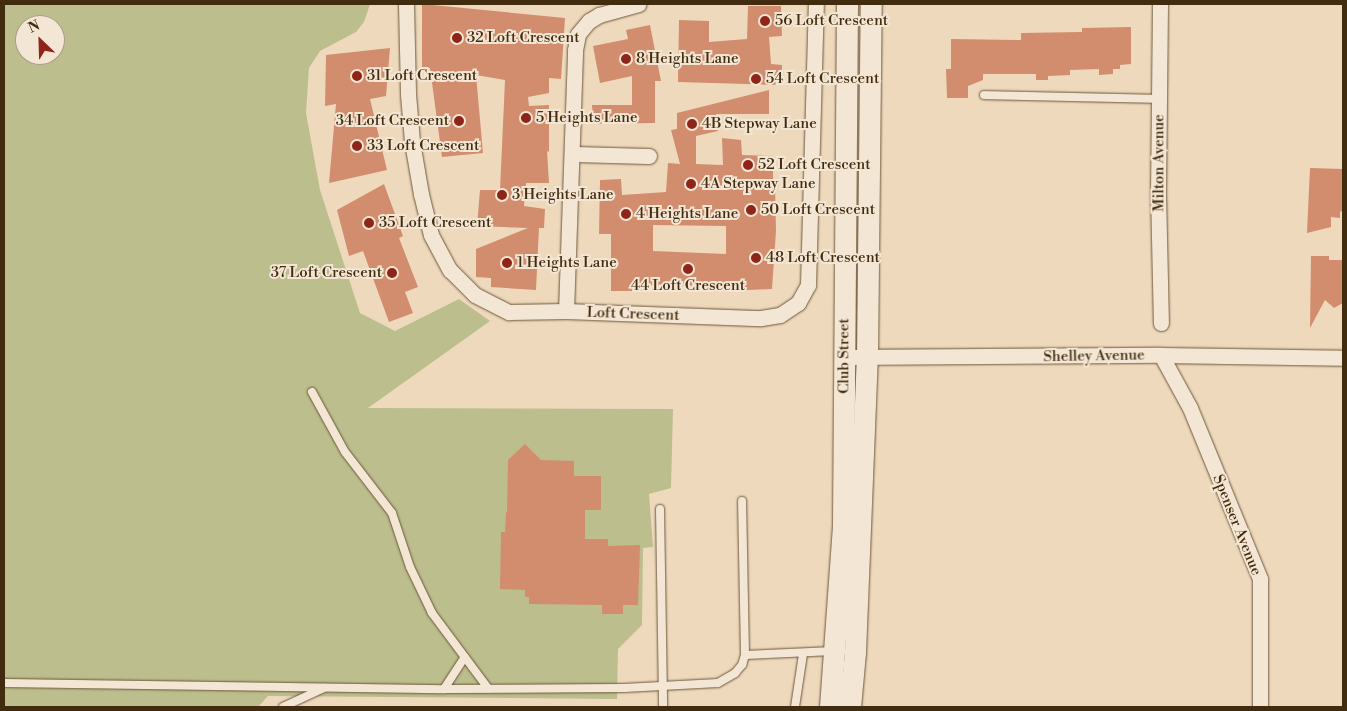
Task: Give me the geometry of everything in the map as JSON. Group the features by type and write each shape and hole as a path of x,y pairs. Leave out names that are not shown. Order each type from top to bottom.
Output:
{"main road":[{"name":"Club Street","path":"847,4 843,524 845,652 850,707"},
{"name":"Club Street","path":"830,707 845,652 867,358 871,4"}],"street":[{"name":"Loft Crescent","path":"406,4 408,94 412,142 431,235 450,270 475,296 508,312 566,311 761,318 780,315 798,303 808,285 816,4"},
{"path":"566,311 573,154 575,50 578,34 589,21 599,15 639,4"},
{"name":"Milton Avenue","path":"1160,4 1161,323"},
{"path":"573,154 649,156"},
{"name":"Shelley Avenue","path":"844,357 1161,355 1343,358"},
{"name":"Spenser Avenue","path":"1161,355 1190,408 1260,579 1260,707"}],"lane":[{"path":"984,95 1159,99"},
{"path":"312,392 345,452 388,505 422,595 440,625 488,688"},
{"path":"4,683 488,688 661,687 718,683 735,673 742,665 745,656 742,500"},
{"path":"660,509 661,687 663,707"},
{"path":"745,656 845,652"},
{"path":"795,707 803,654"},
{"path":"444,688 465,657"},
{"path":"283,707 326,687"}],"green space":[{"path":"4,4 370,4 364,22 356,32 320,51 309,68 306,113 320,190 360,313 395,331 459,299 490,321 368,408 673,409 671,488 649,494 653,547 643,548 642,625 618,649 617,699 268,696 258,707 4,707"}],"building":[{"path":"422,4 565,18 561,79 549,78 549,93 528,97 529,106 549,105 549,152 547,151 549,183 526,183 524,206 545,209 544,228 539,228 536,290 491,287 491,278 476,277 476,249 528,228 477,226 480,190 500,190 505,80 476,75 483,153 442,157 430,68 422,67"},
{"path":"748,6 781,6 782,36 769,37 771,64 782,65 781,85 678,82 679,20 709,21 709,42 747,39"},
{"path":"650,25 661,81 655,81 655,123 593,124 592,105 632,105 632,76 600,83 593,46 628,39 626,30"},
{"path":"1131,27 1131,64 1120,65 1120,69 1113,69 1113,74 1099,75 1099,69 1070,70 1070,75 1048,76 1048,80 1036,80 1036,74 983,74 983,80 968,86 968,98 947,98 946,69 951,69 951,39 1021,40 1021,33 1082,32 1082,28"},
{"path":"390,48 386,96 370,99 387,170 329,183 336,104 325,106 326,55"},
{"path":"769,90 769,114 716,114 718,131 696,136 696,164 723,165 722,138 741,140 742,155 773,156 776,231 772,289 726,291 726,286 647,285 646,291 611,291 611,234 599,234 600,180 621,179 622,195 666,192 668,163 680,164 671,130 677,129 677,113","holes":["653,225 726,226 726,254 653,251"]},
{"path":"1310,168 1343,169 1343,210 1340,212 1340,218 1331,217 1331,227 1307,233"},
{"path":"384,184 403,236 399,238 418,287 405,292 413,313 389,322 363,251 349,256 337,210"},
{"path":"1311,256 1329,256 1329,260 1343,260 1343,303 1334,308 1325,300 1310,328"},
{"path":"525,444 541,460 574,461 574,476 601,476 601,510 585,510 585,539 608,539 608,546 640,545 638,605 623,605 623,614 602,614 602,605 529,604 529,597 525,597 525,590 500,589 501,532 505,532 507,512 508,460"}],"place":[{"name":"56 Loft Crescent","path":"765,21"},
{"name":"32 Loft Crescent","path":"457,38"},
{"name":"8 Heights Lane","path":"626,59"},
{"name":"31 Loft Crescent","path":"357,76"},
{"name":"54 Loft Crescent","path":"756,79"},
{"name":"5 Heights Lane","path":"526,118"},
{"name":"34 Loft Crescent","path":"459,121"},
{"name":"4B Stepway Lane","path":"692,124"},
{"name":"33 Loft Crescent","path":"357,146"},
{"name":"52 Loft Crescent","path":"748,165"},
{"name":"4A Stepway Lane","path":"691,184"},
{"name":"3 Heights Lane","path":"502,195"},
{"name":"50 Loft Crescent","path":"751,210"},
{"name":"4 Heights Lane","path":"626,214"},
{"name":"35 Loft Crescent","path":"369,223"},
{"name":"48 Loft Crescent","path":"756,258"},
{"name":"1 Heights Lane","path":"507,263"},
{"name":"44 Loft Crescent","path":"688,269"},
{"name":"37 Loft Crescent","path":"392,273"}]}
